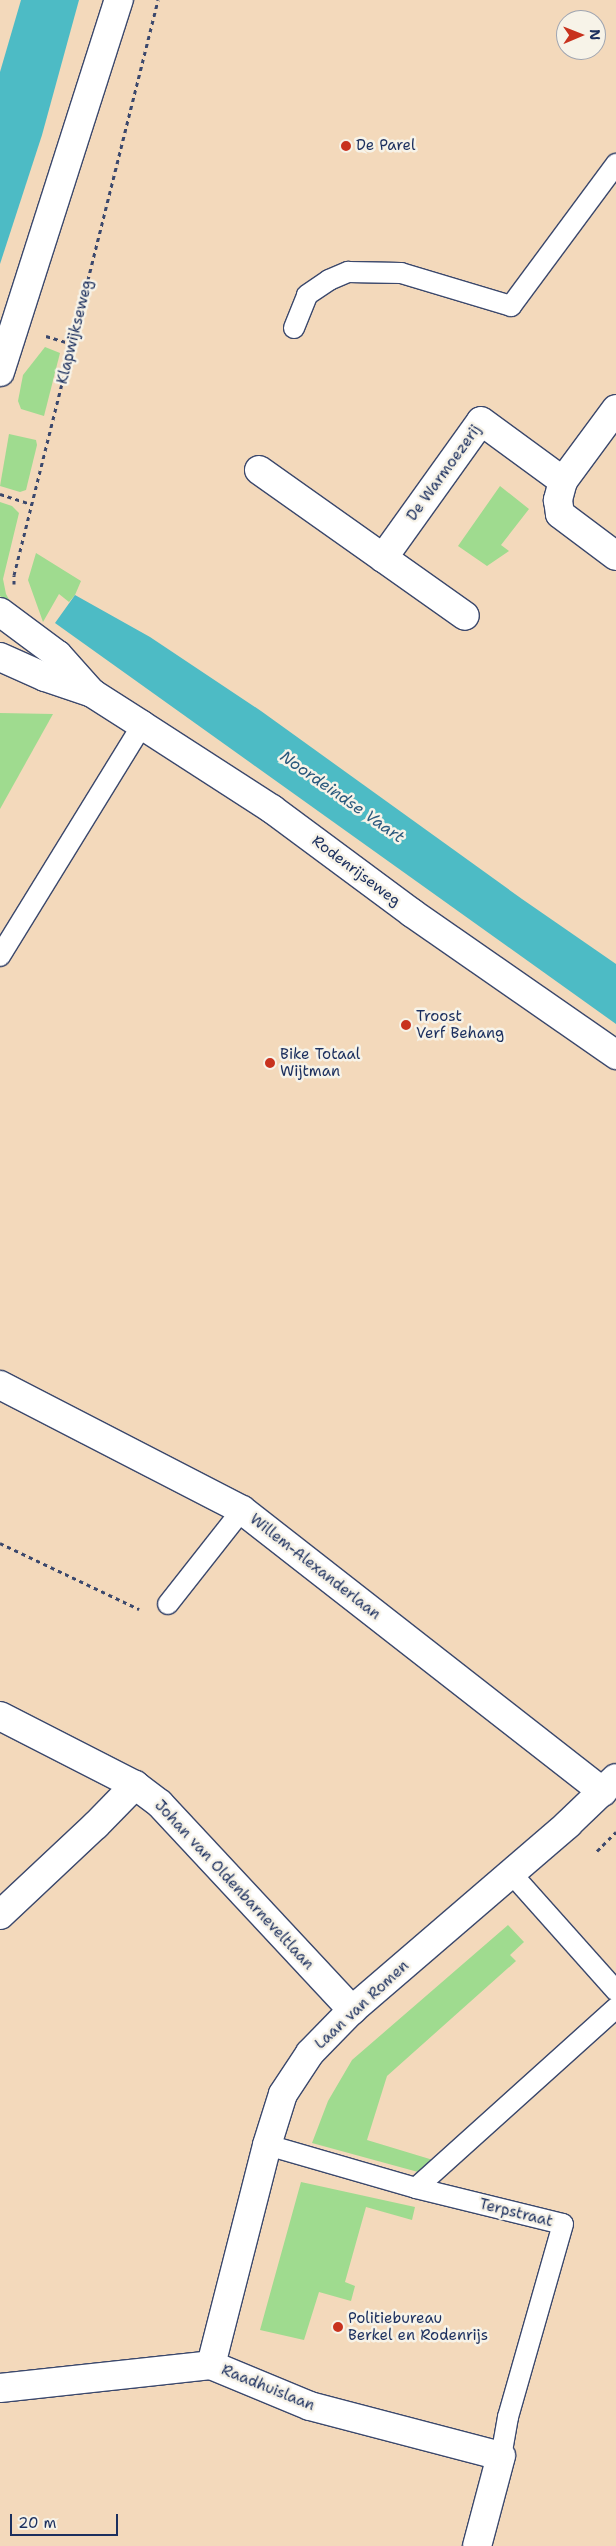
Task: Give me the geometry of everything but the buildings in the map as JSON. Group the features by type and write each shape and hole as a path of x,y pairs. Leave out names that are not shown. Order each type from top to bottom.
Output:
{"street":[{"path":"1,376 118,0"},
{"path":"616,409 563,480 558,500 560,514 616,556"},
{"name":"De Warmoezerij","path":"383,558 481,421 563,480"},
{"path":"259,470 466,616"},
{"name":"Rodenrijseweg","path":"10,619 58,655 92,693"},
{"name":"Rodenrijseweg","path":"0,657 45,677 92,693 142,724 272,809 412,913 616,1055"},
{"name":"Willem-Alexanderlaan","path":"0,1385 242,1510 610,1785"},
{"name":"Johan van Oldenbarneveltlaan","path":"0,1716 135,1784 160,1804 352,2010"},
{"path":"0,1915 96,1825 135,1784"},
{"name":"Laan van Romen","path":"212,2365 267,2145 283,2094 310,2053 352,2010 610,1785"},
{"name":"Raadhuislaan","path":"0,2388 212,2365 310,2406 501,2456"},
{"path":"477,2546 501,2456"}],"lane":[{"path":"294,328 307,295 329,280 348,272 400,274 511,306 616,164"},
{"path":"0,956 142,724"},
{"path":"168,1604 242,1510"},
{"path":"511,1873 616,1991"},
{"path":"416,2188 616,2008"},
{"name":"Terpstraat","path":"267,2145 416,2188 563,2224 508,2417 501,2456"}],"path":[{"name":"Klapwijkseweg","path":"10,619 24,619 24,610 14,586 14,575 158,0"},
{"path":"0,494 31,504"},
{"path":"0,1543 157,1617 168,1604"},
{"path":"597,1851 616,1832"}],"green space":[{"path":"45,347 60,353 44,416 21,409 18,401 23,375"},
{"path":"9,434 36,440 37,445 26,490 20,492 0,486"},
{"path":"500,486 529,509 501,545 509,551 487,566 458,546"},
{"path":"0,502 12,506 19,513 3,579 6,594 14,609 0,596"},
{"path":"36,553 81,581 75,595 69,602 59,594 43,622 28,580"},
{"path":"0,713 53,714 0,809"},
{"path":"508,1925 524,1942 510,1955 516,1961 387,2076 367,2140 433,2160 418,2172 312,2143 328,2101 352,2060"},
{"path":"301,2182 415,2207 412,2220 366,2207 345,2282 355,2286 351,2301 319,2292 304,2340 260,2330"}],"water":[{"path":"21,0 79,0 42,135 0,264 0,72"},
{"name":"Noordeindse Vaart","path":"75,595 150,637 261,711 522,899 616,964 616,1024 55,623"}],"place":[{"name":"De Parel","path":"346,146"},
{"name":"Troost Verf Behang","path":"406,1025"},
{"name":"Bike Totaal Wijtman","path":"270,1063"},
{"name":"Politiebureau Berkel en Rodenrijs","path":"338,2327"}]}
